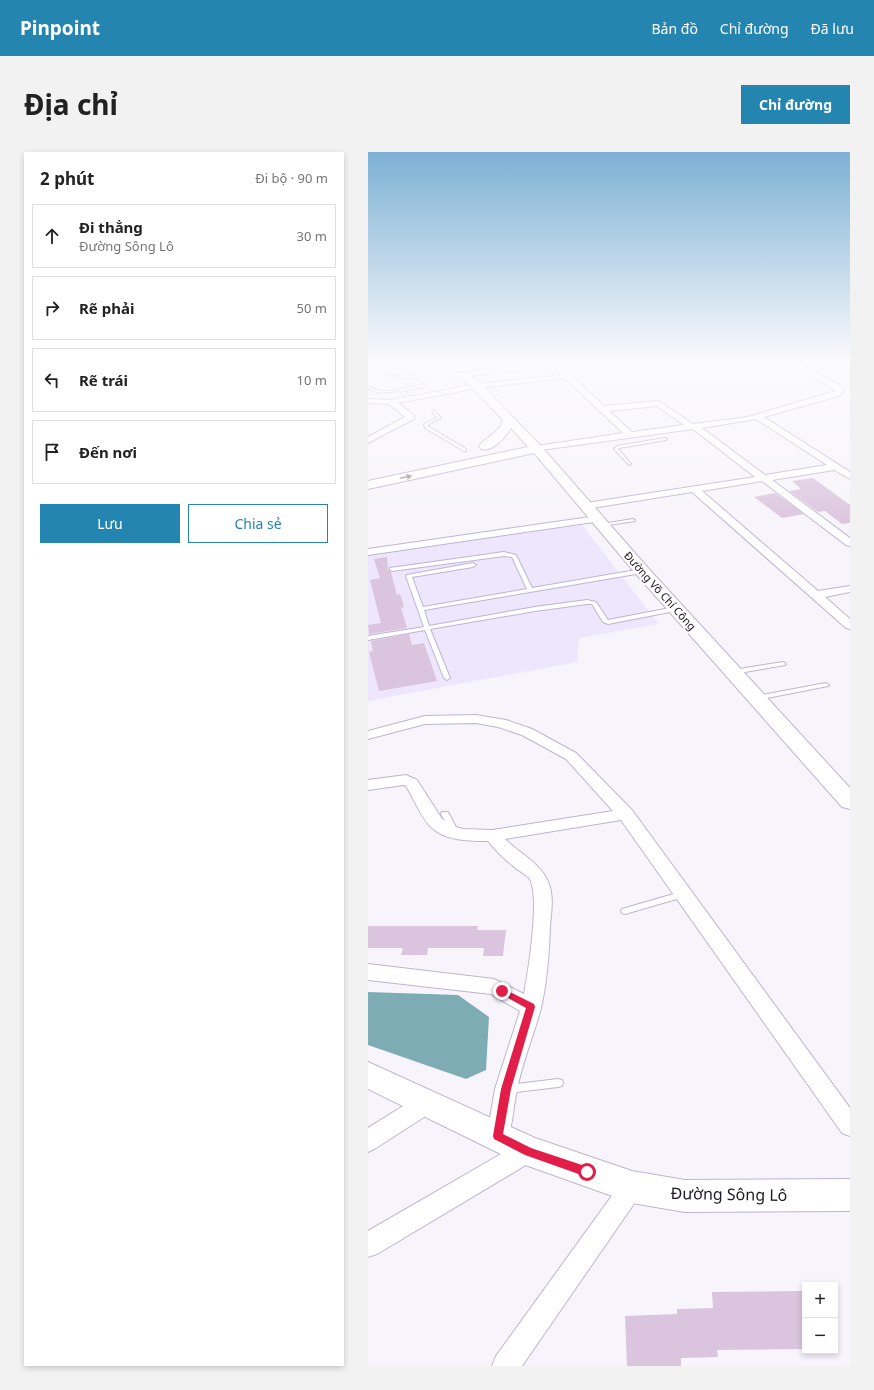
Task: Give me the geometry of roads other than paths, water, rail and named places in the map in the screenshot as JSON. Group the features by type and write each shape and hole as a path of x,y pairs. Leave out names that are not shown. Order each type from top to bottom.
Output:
{"main road":[{"name":"Đường Võ Chí Công","path":"509,419 559,474 642,572 756,698 844,787 850,802"},
{"path":"485,446 499,437 506,428 509,419"},
{"path":"450,453 526,437"},
{"path":"368,485 537,449"},
{"path":"488,460 521,462 559,474"},
{"name":"Đường Sông Lô","path":"368,1075 528,1151 632,1187 685,1196 850,1195"}],"street":[{"path":"368,440 408,419"},
{"path":"615,419 634,434"},
{"path":"681,419 764,478 850,543"},
{"path":"537,449 747,419"},
{"path":"761,419 850,476"},
{"path":"586,506 835,467"},
{"path":"694,489 850,625"},
{"path":"368,552 599,522"},
{"path":"816,595 850,588"},
{"path":"368,735 425,720 476,719 528,732 571,756 626,814 850,1126"},
{"path":"368,785 399,780 406,780 412,783 436,823 446,830 463,835 492,836 626,814"},
{"path":"492,836 513,858 532,870 537,876 543,894 537,979 531,1007 506,1089 498,1136"},
{"path":"368,972 494,987 531,1007"},
{"path":"368,1140 427,1103"},
{"path":"368,1245 528,1151"},
{"path":"506,1366 632,1187"}],"lane":[{"path":"438,419 425,425 426,427 465,450"},
{"path":"634,434 646,442"},
{"path":"629,464 616,449 617,447 665,439"},
{"path":"599,522 633,520"},
{"path":"392,569 504,554 514,556 530,590"},
{"path":"447,678 427,628 409,576 473,565"},
{"path":"421,609 642,572"},
{"path":"368,638 535,609 587,602 594,603 605,621 608,622 675,609"},
{"path":"733,672 783,664"},
{"path":"756,698 826,685"},
{"path":"445,814 455,833"},
{"path":"624,911 684,894"},
{"path":"506,1089 558,1083"}],"water":[{"path":"368,992 458,995 489,1017 486,1070 466,1079 368,1045"}]}
